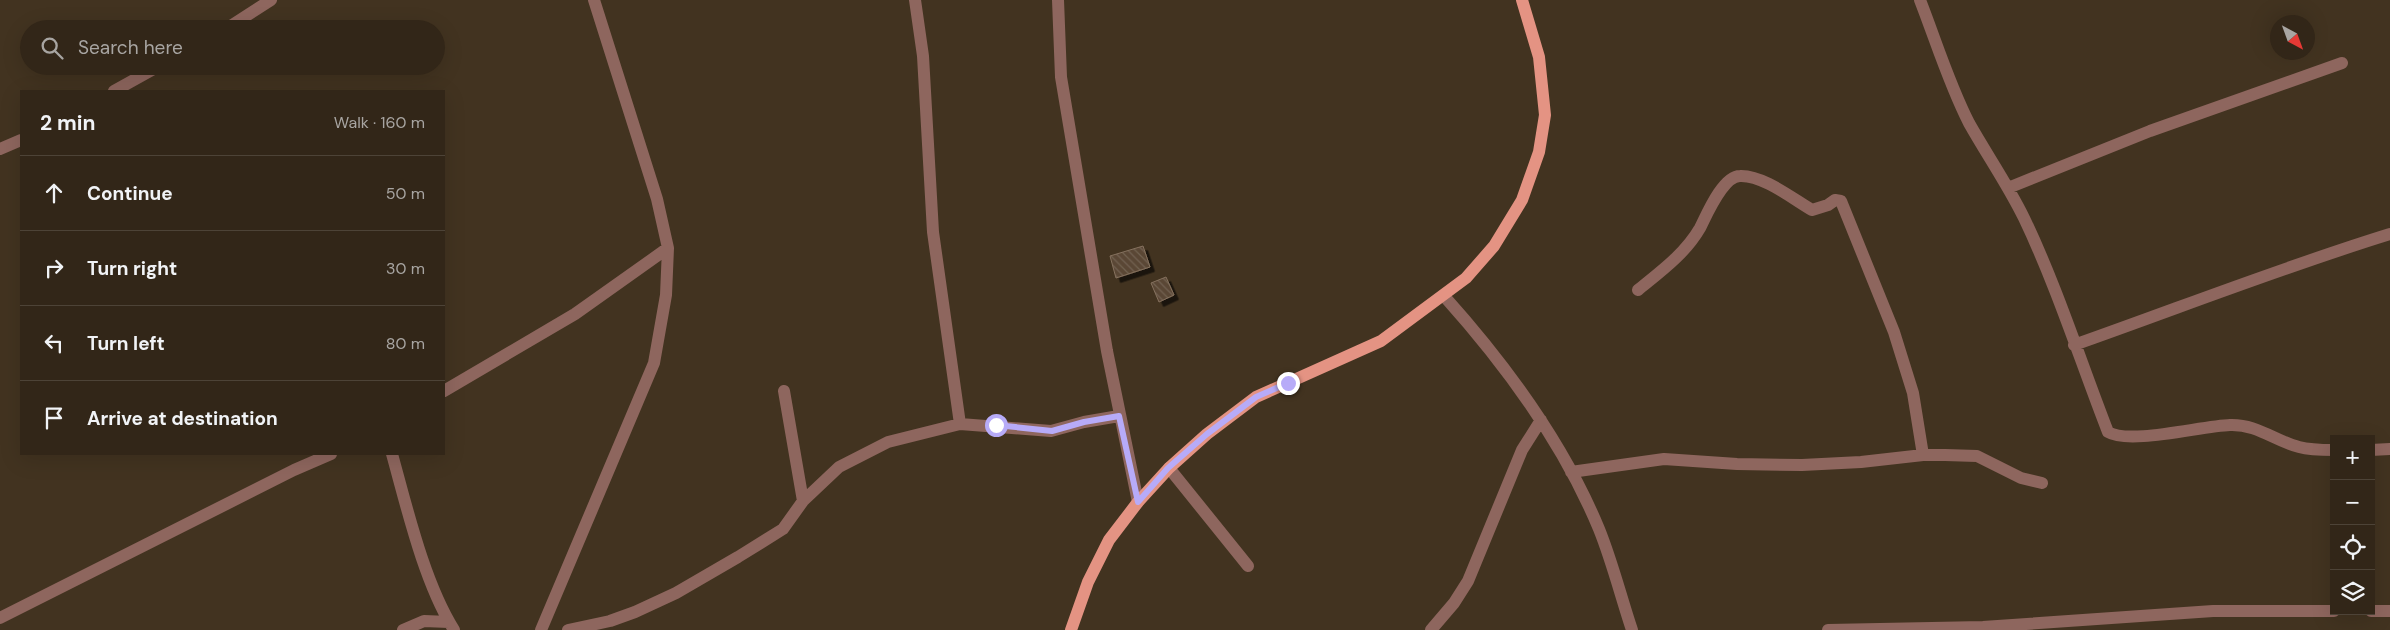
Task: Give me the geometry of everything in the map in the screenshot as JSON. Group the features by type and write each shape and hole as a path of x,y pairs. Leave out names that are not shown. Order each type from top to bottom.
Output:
{"main road":[{"path":"1071,630 1088,582 1109,540 1138,502 1168,468 1207,434 1256,397 1381,341 1466,278 1494,246 1522,200 1539,152 1545,115 1540,57 1522,0"}],"street":[{"path":"240,20 271,0"},
{"path":"540,630 654,363 666,295 668,248 657,199 594,0"},
{"path":"915,0 923,56 933,232 960,424"},
{"path":"1058,0 1061,77 1119,416 1138,502"},
{"path":"1920,0 1956,95 2024,219 2045,271 2063,306 2074,345 2108,432 2116,437 2140,436 2232,425 2265,431 2299,447 2330,450"},
{"path":"2008,188 2150,131 2342,63"},
{"path":"116,90 143,75"},
{"path":"0,149 20,140"},
{"path":"1638,290 1693,241 1727,180 1739,176 1757,179 1812,210 1828,205 1836,200 1841,201 1894,332 1913,393 1923,455"},
{"path":"2074,345 2216,295 2311,258 2390,234"},
{"path":"445,391 575,314 668,248"},
{"path":"1444,296 1486,345 1541,420 1571,472 1599,529 1632,630"},
{"path":"784,391 804,501"},
{"path":"568,630 610,621 676,593 783,529 804,501 839,467 888,442 960,424 1052,431 1084,422 1119,416"},
{"path":"1431,630 1454,603 1468,581 1522,450 1541,420"},
{"path":"2375,450 2390,449"},
{"path":"0,618 294,470 329,455"},
{"path":"392,455 412,525 452,626"},
{"path":"1571,472 1664,459 1737,464 1802,465 1861,462 1923,455 1977,456 2021,478 2042,483"},
{"path":"1168,468 1248,566"},
{"path":"1828,630 1983,627 2213,611 2330,611"},
{"path":"2375,611 2390,611"},
{"path":"403,630 424,621 452,626"}],"building":[{"path":"1143,246 1150,267 1116,278 1110,256"},
{"path":"1166,277 1174,295 1159,302 1151,283"}],"route":[{"path":"996,425 1052,431 1084,422 1119,416 1138,502 1168,468 1207,434 1256,397 1288,383"}]}
